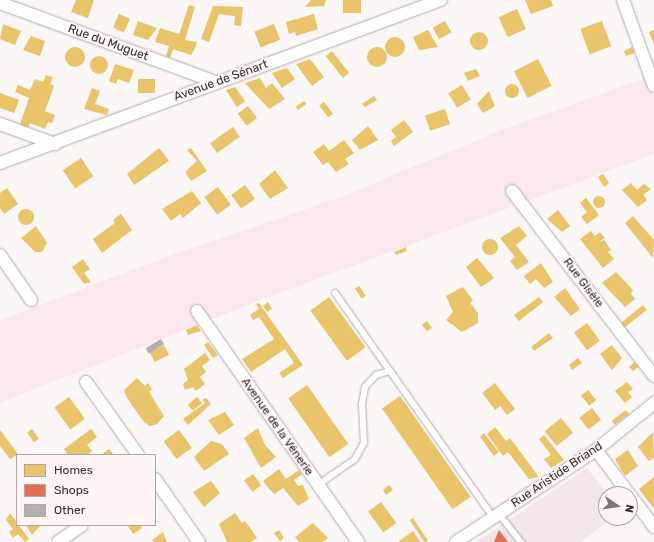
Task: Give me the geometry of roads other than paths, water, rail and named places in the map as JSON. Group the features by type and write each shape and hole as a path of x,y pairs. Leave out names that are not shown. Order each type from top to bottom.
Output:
{"street":[{"path":"415,0 428,5"},
{"name":"Avenue de Sénart","path":"0,163 55,144 216,82 441,0"},
{"path":"623,0 654,86"},
{"name":"Rue du Muguet","path":"0,3 216,82"},
{"path":"0,124 55,144"},
{"name":"Rue Gisèle","path":"512,191 654,376"},
{"path":"0,255 31,300"},
{"name":"Avenue de la Vénerie","path":"197,311 358,542"},
{"path":"86,382 137,454"},
{"name":"Rue Aristide Briand","path":"456,542 596,450 654,403"},
{"path":"596,450 624,486"},
{"path":"156,480 199,542"},
{"path":"638,505 654,527"},
{"path":"58,542 81,526"}],"lane":[{"path":"335,292 390,371 496,516 521,542"},
{"path":"318,485 355,459 364,443 362,404 365,387 376,375 390,371"}]}
